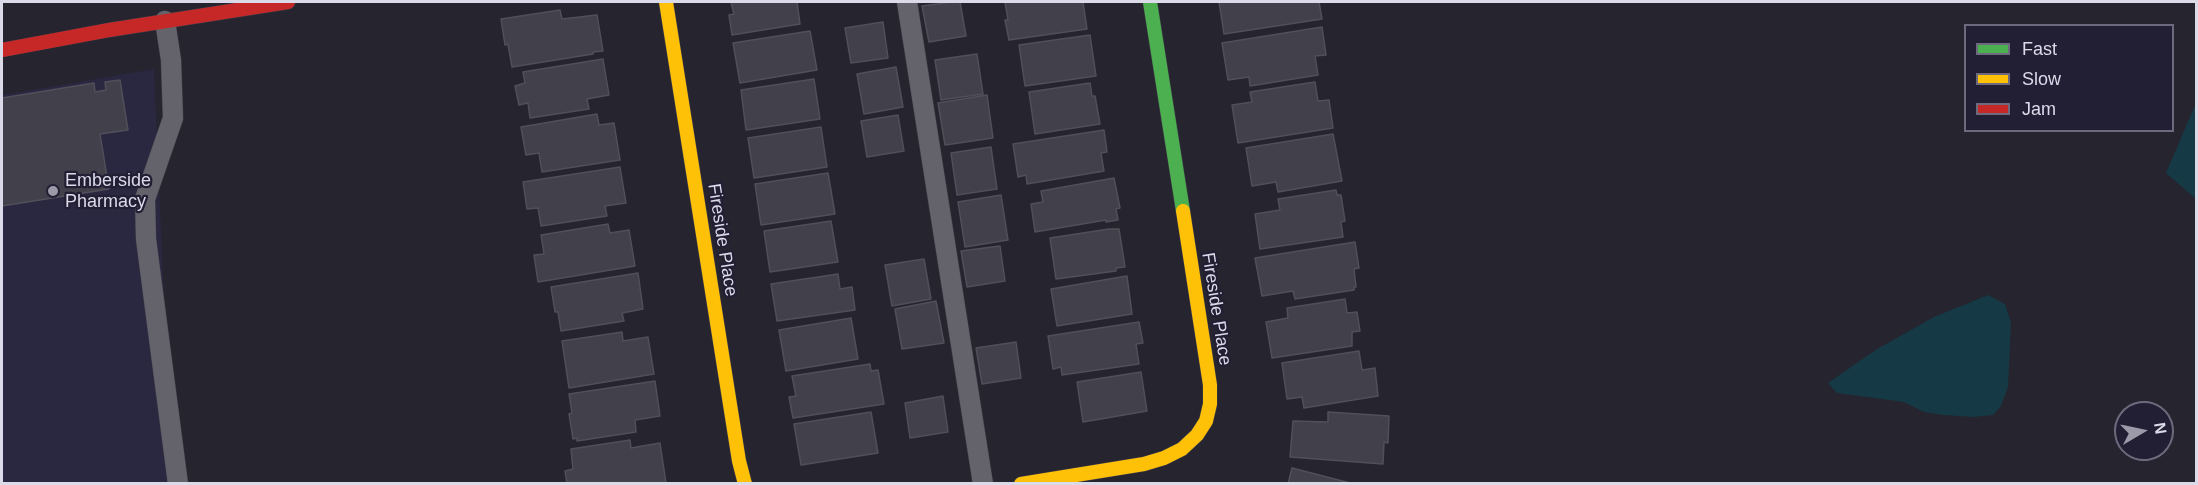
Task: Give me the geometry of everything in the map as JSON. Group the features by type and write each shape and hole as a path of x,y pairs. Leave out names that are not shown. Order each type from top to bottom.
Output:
{"street":[{"path":"2,50 288,2"},
{"name":"Fireside Place","path":"666,2 739,461 745,483"},
{"name":"Fireside Place","path":"1021,483 1144,464 1164,458 1182,449 1197,435 1206,421 1210,404 1210,385 1150,2"}],"lane":[{"path":"907,2 983,483"},
{"path":"165,21 171,60 173,118 145,199 145,219 178,483"}],"shaded area":[{"path":"154,69 172,483 2,484 2,95"}],"water":[{"path":"2196,103 2196,199 2166,173"},
{"path":"1988,295 2005,304 2011,323 2008,387 2001,406 1993,415 1973,417 1924,412 1904,402 1837,393 1828,383 1877,349 1934,317"}],"building":[{"path":"731,2 797,2 800,24 732,35 729,15 734,14"},
{"path":"960,2 966,36 929,42 922,6"},
{"path":"1005,2 1083,2 1087,29 1009,40 1005,20 1008,20"},
{"path":"1219,2 1319,2 1322,19 1224,34"},
{"path":"560,10 562,19 597,15 603,51 512,67 508,44 505,45 501,19"},
{"path":"883,22 888,58 851,63 845,28"},
{"path":"1322,27 1326,55 1315,56 1318,75 1250,86 1249,77 1228,80 1222,43"},
{"path":"810,31 817,70 740,83 733,43"},
{"path":"1090,35 1096,76 1025,86 1019,45"},
{"path":"977,54 983,94 941,100 935,60"},
{"path":"603,59 609,95 587,99 589,109 530,118 528,103 519,105 515,86 525,83 523,72"},
{"path":"896,67 903,107 864,114 857,74"},
{"path":"814,79 820,119 746,130 741,90"},
{"path":"120,80 128,130 100,134 109,189 2,206 2,98 94,83 95,92 106,90 105,82"},
{"path":"1315,82 1318,101 1329,100 1333,128 1238,143 1232,105 1252,102 1250,92"},
{"path":"1090,83 1100,124 1035,134 1029,92"},
{"path":"987,95 993,138 945,145 938,103"},
{"path":"597,114 599,125 614,123 620,160 542,172 539,153 526,155 521,127"},
{"path":"898,115 904,151 867,157 861,121"},
{"path":"821,127 827,167 754,178 748,138"},
{"path":"1104,130 1107,152 1101,153 1104,171 1027,184 1026,175 1018,177 1013,144"},
{"path":"1333,134 1342,181 1278,192 1276,182 1252,186 1246,148"},
{"path":"991,147 997,189 957,195 951,153"},
{"path":"620,167 626,203 605,206 607,216 541,226 538,208 527,209 523,182"},
{"path":"828,173 835,214 761,225 755,184"},
{"path":"1114,178 1120,208 1116,209 1118,220 1035,232 1031,204 1043,202 1041,191"},
{"path":"1336,190 1337,195 1341,195 1345,221 1341,222 1343,237 1260,249 1255,214 1280,210 1278,199"},
{"path":"1001,195 1008,240 965,247 958,202"},
{"path":"831,221 838,262 770,272 764,231"},
{"path":"608,224 610,233 629,230 635,266 538,282 534,255 544,254 541,235"},
{"path":"1119,229 1125,267 1116,268 1116,271 1056,279 1050,238"},
{"path":"1355,242 1359,268 1354,269 1356,287 1354,290 1295,299 1293,291 1262,296 1255,258"},
{"path":"1000,246 1005,281 967,287 961,251"},
{"path":"924,259 931,299 892,306 885,265"},
{"path":"638,273 643,309 622,313 624,321 561,331 551,287"},
{"path":"838,274 840,289 852,287 855,310 777,321 771,284"},
{"path":"1127,276 1132,314 1057,326 1051,289"},
{"path":"1345,299 1347,313 1357,312 1360,331 1352,332 1352,346 1272,358 1266,322 1288,318 1287,308"},
{"path":"936,301 944,343 902,349 895,309"},
{"path":"851,318 858,359 786,371 779,330"},
{"path":"1139,322 1143,343 1136,344 1139,364 1062,375 1061,367 1053,369 1048,336"},
{"path":"622,332 623,341 648,337 654,374 569,388 562,341"},
{"path":"1016,342 1021,378 982,384 976,348"},
{"path":"1359,351 1362,370 1375,368 1378,396 1304,408 1302,397 1287,399 1282,363"},
{"path":"870,364 871,371 878,370 884,404 793,418 789,397 796,396 792,376"},
{"path":"1141,372 1147,411 1083,422 1077,382"},
{"path":"655,381 660,416 635,420 636,432 577,441 577,438 573,439 569,394"},
{"path":"943,396 948,432 910,438 905,403"},
{"path":"871,412 878,453 801,465 794,424"},
{"path":"1328,412 1389,416 1388,443 1384,442 1383,464 1290,457 1293,421 1328,422"},
{"path":"630,440 631,448 660,443 666,483 567,484 565,471 573,469 571,449"},
{"path":"1292,468 1354,484 1288,484"}],"traffic: fast":[{"path":"1150,2 1183,211"}],"traffic: slow":[{"path":"666,2 739,461 745,484"},
{"path":"1021,484 1144,464 1164,458 1182,449 1197,435 1206,421 1210,404 1210,385 1183,211"}],"traffic: jam":[{"path":"2,50 109,30 288,2"}],"place":[{"name":"Emberside Pharmacy","path":"53,191"}]}
